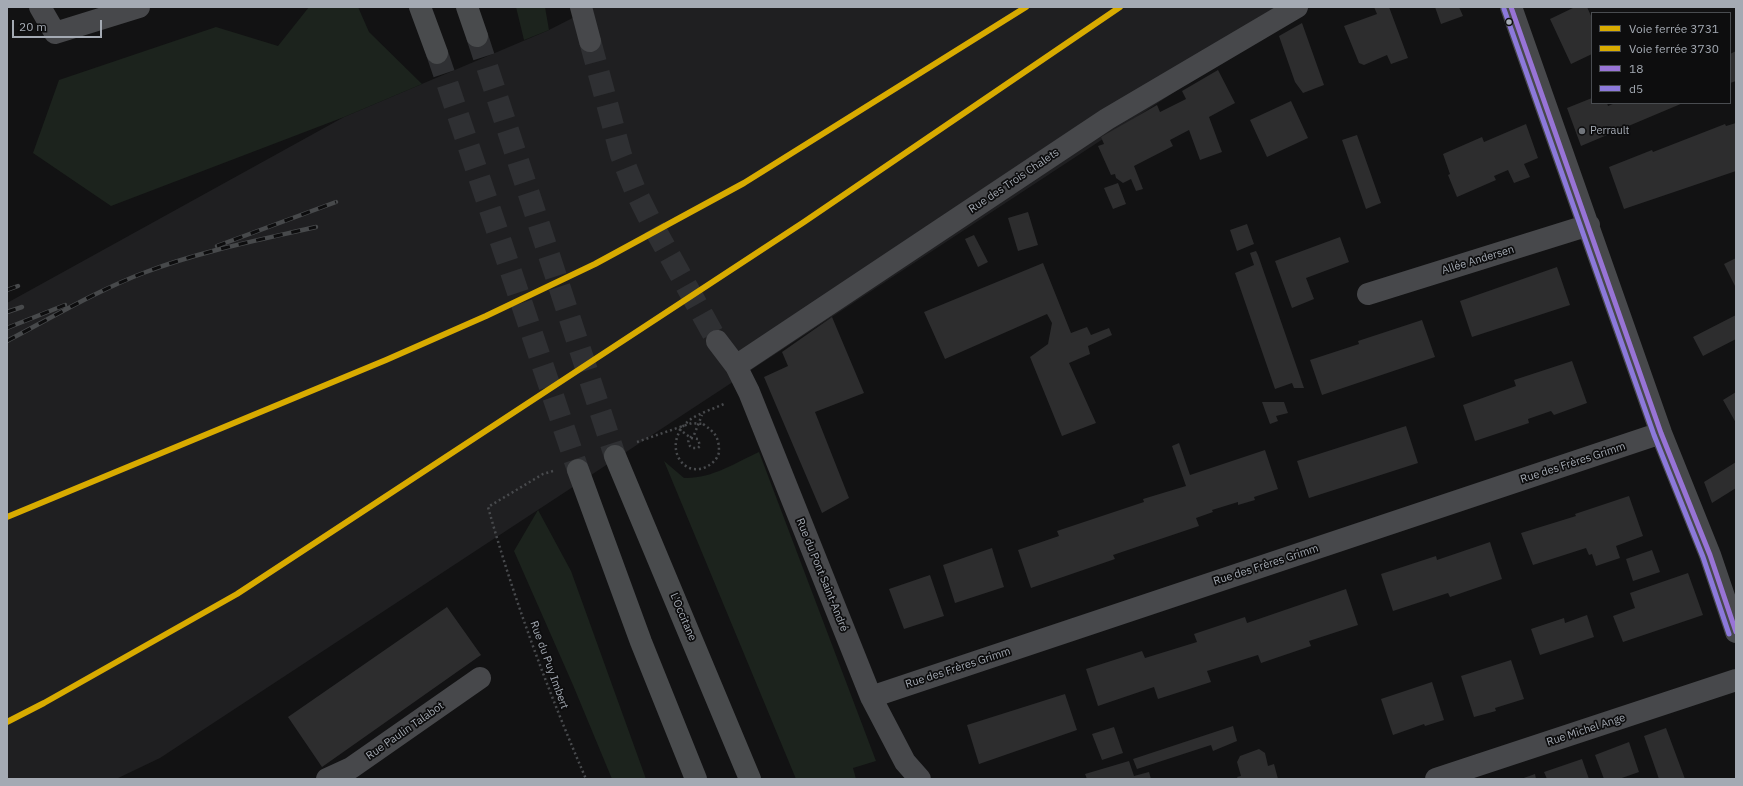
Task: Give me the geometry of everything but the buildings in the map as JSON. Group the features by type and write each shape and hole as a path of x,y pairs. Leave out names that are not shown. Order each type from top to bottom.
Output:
{"highway":[{"path":"420,7 437,53"},
{"path":"467,7 477,36"},
{"name":"L'Occitane","path":"615,456 750,779"},
{"path":"578,470 641,642 696,779"}],"street":[{"path":"40,7 55,33 139,7"},
{"path":"581,7 590,41"},
{"name":"Rue des Trois Chalets","path":"736,366 1107,119 1297,7"},
{"path":"1511,7 1661,433 1710,555 1736,632"},
{"name":"Allée Andersen","path":"1368,294 1589,225"},
{"name":"Rue du Pont Saint-André","path":"717,341 736,366 749,392 871,698 905,762 920,779"},
{"name":"Rue des Frères Grimm","path":"871,698 1661,433"},
{"name":"Rue Paulin Talabot","path":"327,779 351,768 480,678"},
{"name":"Rue Michel Ange","path":"1436,779 1736,680"}],"path":[{"path":"679,428 686,425 692,423 703,424 715,432 719,454 713,462 698,469 687,467 680,460 675,449 676,436 686,425 690,420 702,414 694,435 690,437 688,441 689,446 692,448 698,448 700,446 698,439 691,438 679,428"},
{"name":"Rue du Puy Imbert","path":"501,554 556,710 586,779"}],"shaded area":[{"path":"309,7 358,7 369,32 422,84 344,117 111,206 33,153 59,80 216,27 278,46"},
{"path":"516,7 545,7 549,30 524,40"},
{"path":"594,7 1304,7 160,758 116,779 7,779 7,303 344,117 549,30"},
{"path":"759,452 876,761 853,768 856,779 796,779 664,461 684,478 694,478 723,470"},
{"path":"538,510 571,571 646,779 612,779 573,685 514,551"}],"tunnel":[{"path":"477,36 615,456"},
{"path":"590,41 621,155 635,190 651,222 717,341"},
{"path":"437,53 578,470"}],"railway":[{"path":"217,246 336,202"},
{"path":"7,341 93,295 146,272 209,252 316,227"},
{"path":"7,290 18,286"},
{"path":"7,328 65,305"},
{"path":"7,312 22,307"}],"rail line":[{"name":"3730","path":"7,517 386,360 486,316 595,264 744,183 1026,7"},
{"name":"3731","path":"7,722 44,703 237,594 804,222 1120,7"}],"transit line":[{"name":"18","path":"1511,7 1661,433 1710,555 1736,632"},
{"name":"d5","path":"1504,9 1654,435 1703,557 1729,634"}],"place":[{"name":"Perrault","path":"1582,131"}]}
